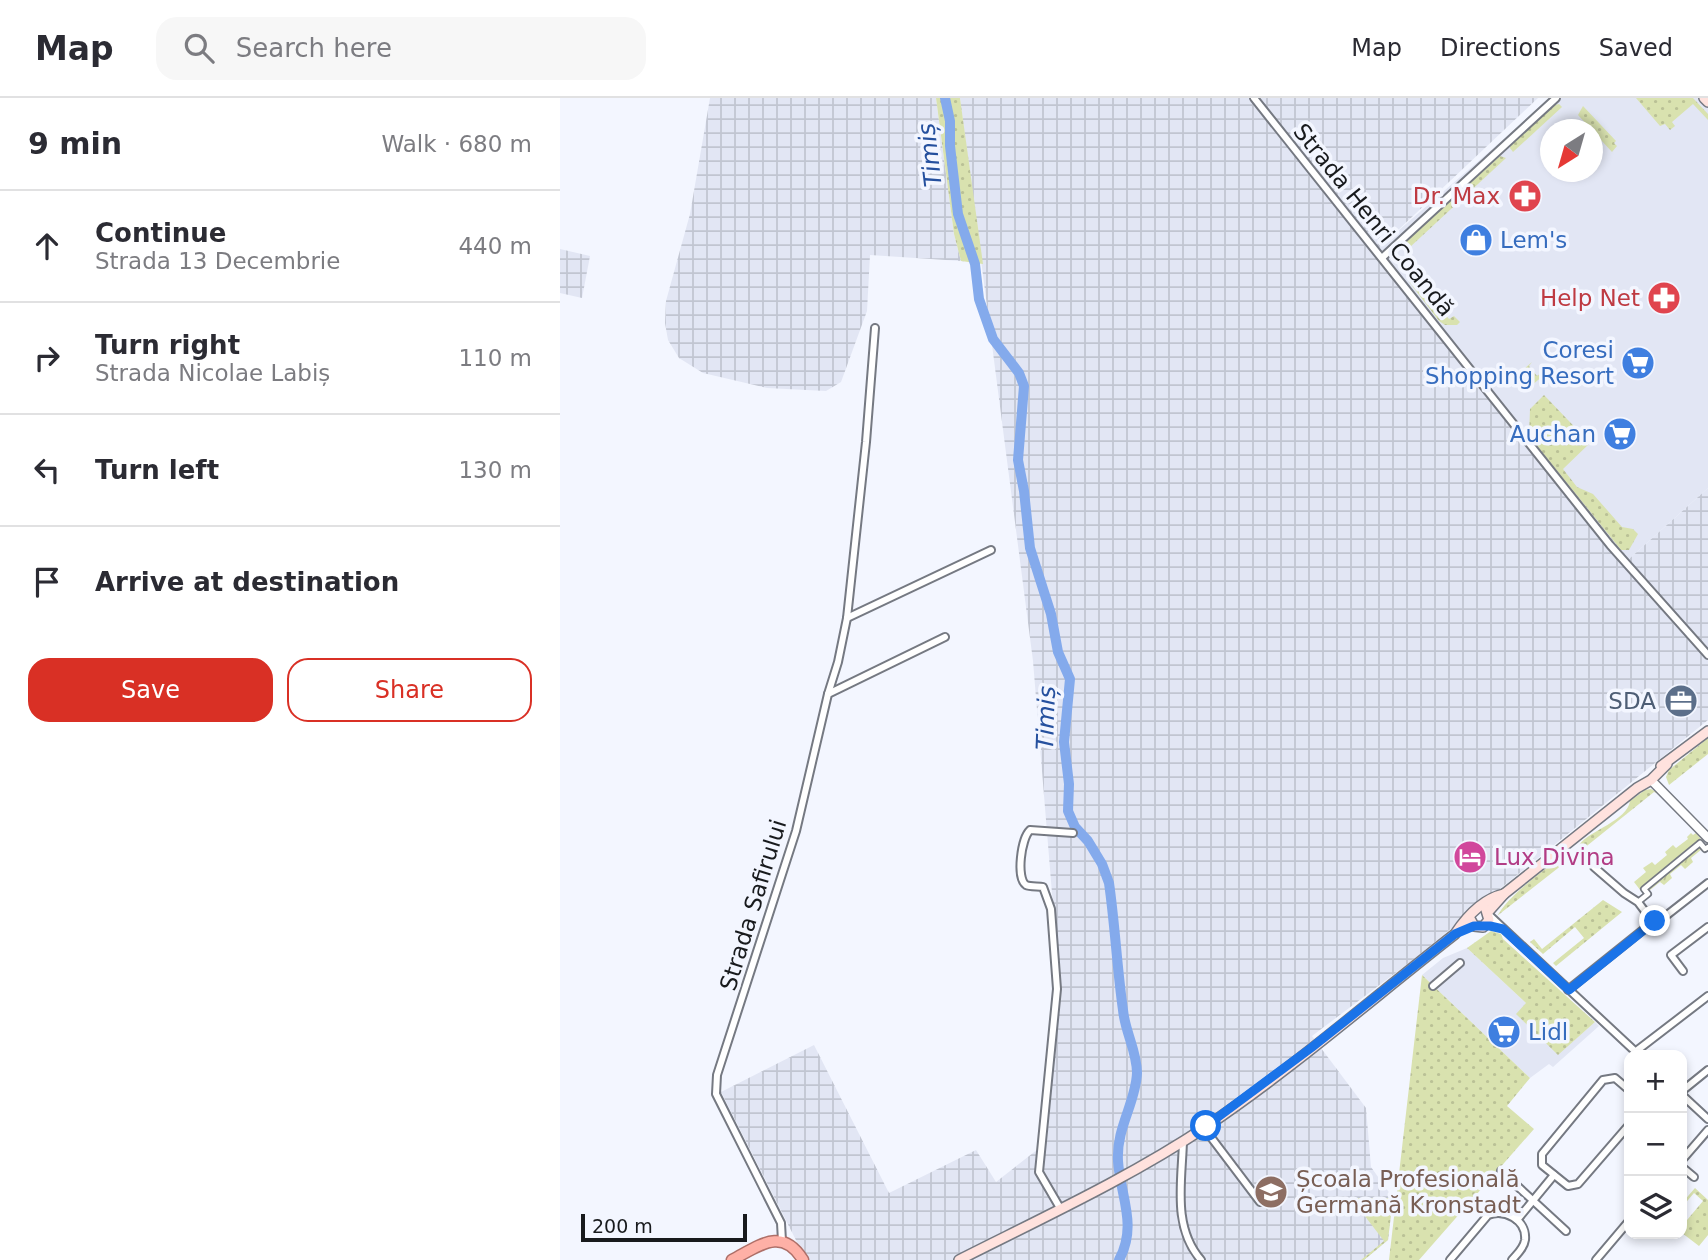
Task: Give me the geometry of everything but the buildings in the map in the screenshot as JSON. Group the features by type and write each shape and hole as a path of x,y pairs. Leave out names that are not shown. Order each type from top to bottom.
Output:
{"highway":[{"path":"733,1260 768,1242 782,1241 795,1249 803,1260"}],"main road":[{"path":"1704,98 1708,102"},
{"path":"1472,922 1485,926 1489,914 1504,894 1637,788 1651,780 1708,731"},
{"path":"1637,788 1642,780 1658,767 1667,764"},
{"path":"1472,922 1472,911 1504,894"},
{"path":"1479,907 1489,914"},
{"path":"959,1260 1137,1169 1203,1128 1311,1048 1472,922"}],"street":[{"name":"Strada Henri Coandă","path":"1255,98 1610,545 1708,655"},
{"path":"1383,257 1556,98"},
{"name":"Strada Safirului","path":"782,1241 781,1223 716,1094 715,1085 796,831 848,618 875,328"},
{"path":"848,618 991,550"},
{"path":"828,694 945,637"},
{"path":"1651,780 1708,838"},
{"path":"1060,1208 1039,1172 1056,989 1051,909 1046,890 1040,886 1028,886 1024,882 1020,860 1023,841 1030,830 1073,833"},
{"path":"1638,902 1648,894 1644,889 1700,844 1705,849 1708,847"},
{"path":"1594,867 1638,902 1653,922"},
{"path":"1569,990 1653,922 1658,922 1708,883"},
{"path":"1489,914 1633,1050"},
{"path":"1485,926 1503,929"},
{"path":"1683,971 1671,955 1708,927"},
{"path":"1433,986 1460,963"},
{"path":"1642,1050 1708,996"},
{"path":"1687,1089 1708,1070"},
{"path":"1624,1084 1615,1078 1603,1080 1542,1154 1542,1164 1568,1186 1578,1184 1624,1131"},
{"path":"1687,1098 1708,1119"},
{"path":"1203,1128 1260,1202"},
{"path":"1687,1154 1708,1130"},
{"path":"1183,1141 1183,1225 1187,1240 1201,1260"},
{"path":"1501,1171 1566,1231"},
{"path":"1687,1171 1694,1177"},
{"path":"1517,1220 1554,1175"},
{"path":"1450,1260 1488,1215 1497,1212 1506,1213 1517,1220 1524,1231 1525,1240 1512,1260"},
{"path":"1597,1260 1624,1227"}],"shaded area":[{"path":"710,98 936,98 954,234 961,261 870,255 867,311 841,382 826,391 767,388 703,373 679,358 668,340 665,323 666,301 690,214"},
{"path":"960,98 1538,98 1377,250 1629,559 1708,488 1708,720 1410,962 1312,1036 1366,1108 1371,1167 1393,1198 1388,1240 1364,1260 806,1260 721,1092 814,1045 889,1193 976,1150 996,1182 1047,1142 1060,991 1033,661"},
{"path":"1551,98 1708,98 1708,488 1629,559 1376,250"},
{"path":"560,249 590,256 582,298 560,293"},
{"path":"1467,948 1570,1044 1595,1022 1599,1026 1553,1067 1549,1064 1530,1078 1422,975 1443,958"}],"green space":[{"path":"936,98 960,98 983,264 961,261 954,234"},
{"path":"1636,98 1693,98 1708,114 1708,120 1693,104 1672,122 1675,126 1670,130 1665,124 1660,126"},
{"path":"1555,105 1562,107 1549,119 1540,119 1540,127 1513,152 1510,145"},
{"path":"1583,106 1595,119 1582,119 1578,115"},
{"path":"1603,127 1616,141 1614,143 1617,146 1612,152 1603,142"},
{"path":"1500,156 1506,158 1409,248 1405,242"},
{"path":"1408,268 1424,289 1428,287 1432,291 1429,295 1449,319 1454,316 1460,322 1457,325 1445,325 1439,321 1407,279"},
{"path":"1532,362 1529,366 1537,376 1541,373 1544,375 1525,391 1516,383 1516,376"},
{"path":"1544,395 1590,443 1563,469 1577,487 1593,494 1622,527 1633,529 1638,534 1629,550 1621,550 1529,436 1530,409"},
{"path":"1708,738 1708,754 1669,785 1666,777 1669,770"},
{"path":"1651,789 1659,794 1654,792 1583,849 1584,853 1579,845 1584,840 1615,820 1630,801 1645,790"},
{"path":"1691,833 1696,833 1708,848 1704,851 1702,849 1691,858 1693,862 1685,869 1681,865 1670,874 1672,878 1664,885 1660,882 1644,895 1634,882 1646,872 1643,868 1652,862 1655,865 1667,855 1665,852 1673,845 1676,848 1688,839"},
{"path":"1566,853 1576,854 1498,916 1517,892 1536,876"},
{"path":"1603,900 1622,912 1556,966 1553,963 1584,938 1575,927 1543,954 1530,942 1534,939 1542,949"},
{"path":"1491,931 1501,934 1503,939 1595,1022 1558,1055 1516,1014 1526,1003 1467,948"},
{"path":"1422,975 1530,1078 1507,1106 1534,1129 1419,1260 1389,1260"},
{"path":"1695,1188 1708,1200 1708,1235 1699,1246 1687,1237 1687,1220 1703,1201 1694,1193 1687,1201"},
{"path":"1351,1198 1393,1198 1388,1240 1364,1260 1361,1260 1384,1241"}],"waterway":[{"name":"Timiș","path":"945,98 950,121 950,146 958,214 975,264 979,299 993,339 1019,373 1024,386 1018,460 1030,548 1051,614 1058,652 1070,679 1064,742 1069,784 1068,811 1075,827 1088,841 1102,864 1109,883 1124,1018 1137,1073 1118,1149 1119,1174 1128,1222 1119,1260"}],"place":[{"name":"Dr. Max","path":"1525,196"},
{"name":"Lem's","path":"1476,240"},
{"name":"Help Net","path":"1664,298"},
{"name":"Coresi Shopping Resort","path":"1638,363"},
{"name":"Auchan","path":"1620,434"},
{"name":"SDA","path":"1681,701"},
{"name":"Lux Divina","path":"1470,857"},
{"name":"Lidl","path":"1504,1032"},
{"name":"Școala Profesională Germană Kronstadt","path":"1271,1192"}],"route":[{"path":"1206,1126 1275,1076 1455,934 1474,926 1503,929 1569,990 1655,921"}]}
